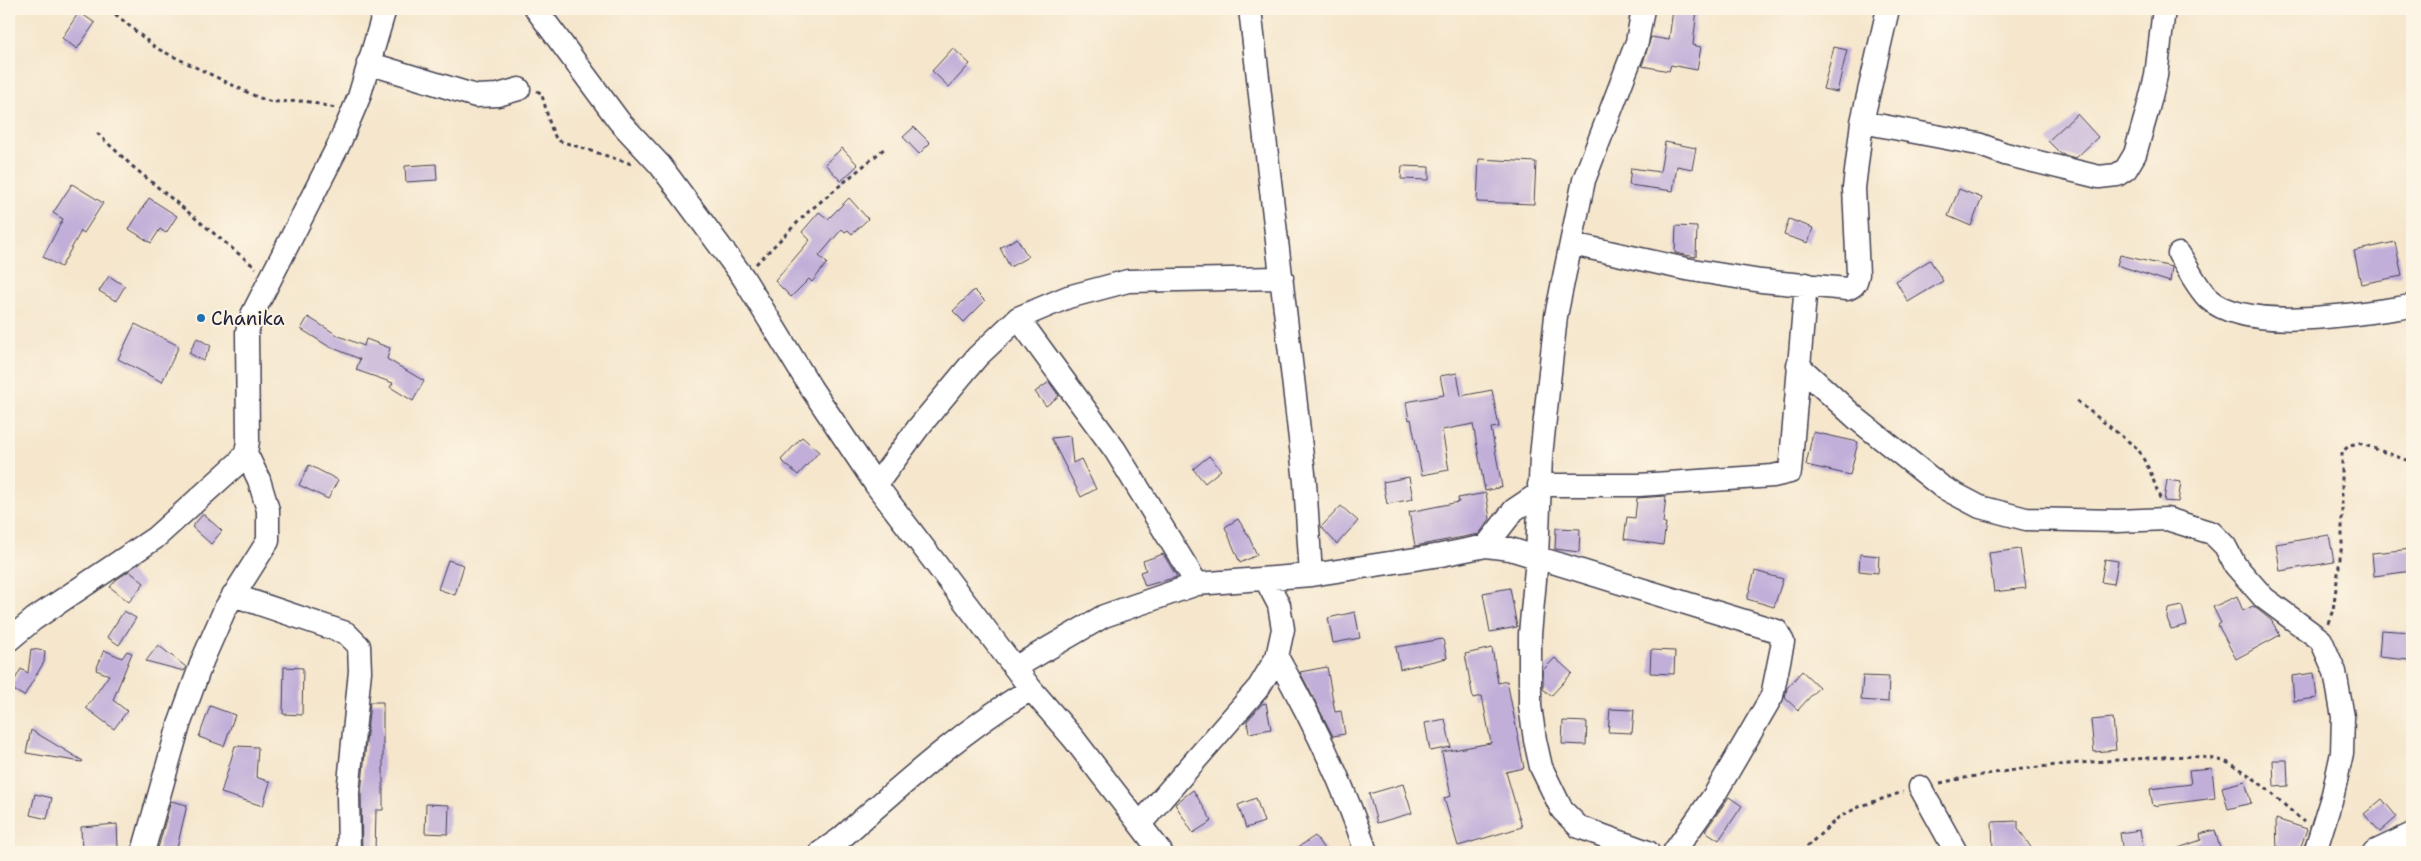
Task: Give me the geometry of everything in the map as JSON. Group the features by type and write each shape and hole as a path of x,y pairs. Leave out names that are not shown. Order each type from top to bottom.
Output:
{"street":[{"path":"9,640 34,619 155,538 238,463 246,453 249,427 247,332 252,315 339,144 352,112 385,9"},
{"path":"536,9 619,121 660,165 744,277 811,388 876,484 1031,688 1074,739 1161,852"},
{"path":"1250,9 1305,482 1311,575"},
{"path":"1643,9 1638,42 1584,180 1556,316 1539,489 1537,558 1530,634 1530,706 1540,767 1562,810 1579,827 1648,852"},
{"path":"1572,244 1686,269 1761,281 1847,289 1856,283 1854,188 1862,122 1888,9"},
{"path":"1862,122 1978,144 2005,154 2099,178 2117,175 2126,169 2135,154 2145,121 2156,76 2164,9"},
{"path":"368,62 476,96 498,95 519,89"},
{"path":"2179,254 2209,298 2226,309 2273,318 2298,319 2412,306"},
{"path":"876,484 918,428 977,357 1018,318 1068,297 1128,281 1282,278"},
{"path":"1486,546 1514,510 1539,489 1639,485 1786,474 1792,468 1798,365 1806,284"},
{"path":"1018,318 1116,450 1197,584"},
{"path":"1798,365 1857,419 1942,487 1980,507 2026,519 2117,521 2167,519 2212,533 2225,546 2234,565 2264,598 2321,640 2335,672 2343,717 2342,753 2333,794 2317,844"},
{"path":"143,852 179,725 203,659 225,609 268,541 270,523 259,480 246,453"},
{"path":"1016,667 1104,616 1197,584 1311,575 1441,555 1486,546 1510,550 1777,631 1783,642 1772,696 1715,794 1674,852"},
{"path":"1140,824 1259,687 1277,657 1283,629 1279,605 1266,580"},
{"path":"233,596 346,633 359,646 360,671 348,793 349,852"},
{"path":"1277,657 1351,805 1366,852"},
{"path":"821,852 840,839 947,746 993,711 1031,688"},
{"path":"1920,787 1956,852"},
{"path":"2374,852 2412,834"}],"path":[{"path":"109,9 156,48 257,97 272,102 305,101 352,112"},
{"path":"519,89 533,89 541,93 547,108 550,129 557,140 626,163 660,165"},
{"path":"97,133 132,166 270,279"},
{"path":"744,277 807,214 885,148"},
{"path":"2077,401 2138,449 2150,470 2167,519"},
{"path":"2321,640 2332,610 2342,544 2342,452 2350,445 2359,443 2412,462"},
{"path":"1801,852 1839,817 1861,806 1920,787 1991,772 2039,766 2170,757 2199,757 2231,764 2258,783 2317,844"}],"building":[{"path":"1673,9 1697,9 1693,45 1701,47 1697,70 1671,65 1669,71 1642,66 1651,37 1669,40"},
{"path":"79,12 95,23 77,49 62,38"},
{"path":"1834,47 1847,50 1837,92 1823,89"},
{"path":"953,48 970,64 949,87 932,71"},
{"path":"2077,114 2098,137 2076,158 2061,154 2048,141"},
{"path":"914,127 930,143 919,154 903,137"},
{"path":"1665,142 1696,148 1692,169 1677,166 1673,191 1629,185 1631,168 1660,172"},
{"path":"842,148 858,165 841,181 825,164"},
{"path":"1479,159 1536,162 1534,204 1477,202"},
{"path":"436,164 437,180 406,182 405,166"},
{"path":"1402,166 1429,167 1429,180 1401,179"},
{"path":"72,184 103,203 84,233 81,231 61,267 43,257 63,219 53,213"},
{"path":"1959,189 1982,198 1971,226 1948,216"},
{"path":"149,198 177,216 166,233 160,229 151,243 129,229"},
{"path":"849,198 868,219 852,234 848,230 845,232 842,229 819,256 827,263 812,282 809,279 791,297 775,281 810,240 802,232 819,212 828,219"},
{"path":"1789,219 1813,228 1808,243 1784,235"},
{"path":"1676,226 1697,227 1696,257 1675,253"},
{"path":"1017,238 1028,257 1010,267 1000,248"},
{"path":"2395,242 2402,276 2361,284 2354,251"},
{"path":"2120,255 2172,267 2170,282 2117,265"},
{"path":"1930,260 1943,281 1908,302 1896,281"},
{"path":"109,276 125,286 116,301 99,291"},
{"path":"974,290 985,301 964,322 953,311"},
{"path":"308,317 339,336 364,346 366,339 390,348 387,359 424,381 413,401 390,387 393,383 356,370 360,359 328,346 301,329"},
{"path":"135,324 179,346 162,382 118,359"},
{"path":"197,338 211,346 203,361 189,353"},
{"path":"1457,373 1461,396 1492,390 1499,427 1491,428 1502,487 1485,491 1473,424 1442,430 1449,470 1422,475 1406,402 1444,395 1440,376"},
{"path":"1049,382 1059,396 1046,406 1035,392"},
{"path":"1813,432 1858,442 1850,475 1806,465"},
{"path":"1070,436 1073,463 1081,459 1096,489 1081,497 1051,438"},
{"path":"802,437 819,452 798,475 781,460"},
{"path":"1209,456 1221,470 1205,483 1193,469"},
{"path":"309,465 338,480 328,499 299,485"},
{"path":"1409,477 1413,499 1387,504 1383,482"},
{"path":"2167,480 2181,482 2178,502 2164,501"},
{"path":"1486,493 1490,519 1479,534 1415,546 1409,512 1459,502 1458,498"},
{"path":"1666,496 1663,523 1666,523 1663,545 1624,539 1627,517 1635,518 1637,498"},
{"path":"1341,506 1358,521 1337,544 1321,527"},
{"path":"203,514 222,531 211,544 192,527"},
{"path":"1238,519 1257,555 1240,563 1225,527"},
{"path":"1556,528 1580,529 1579,552 1555,549"},
{"path":"2329,535 2334,562 2280,571 2276,544"},
{"path":"2020,549 2026,588 1994,592 1989,553"},
{"path":"2412,549 2412,571 2374,576 2372,553"},
{"path":"1163,554 1177,577 1145,586 1140,572 1146,570 1143,561"},
{"path":"1860,554 1879,556 1878,573 1859,571"},
{"path":"2105,559 2118,561 2114,584 2101,582"},
{"path":"448,560 464,565 455,595 438,589"},
{"path":"129,571 144,583 129,602 110,587"},
{"path":"1755,571 1783,579 1774,607 1747,599"},
{"path":"1510,588 1517,627 1490,632 1483,593"},
{"path":"2237,596 2243,611 2253,606 2271,620 2280,635 2236,659 2218,625 2221,623 2213,607"},
{"path":"2182,606 2187,625 2171,629 2167,618 2168,609"},
{"path":"124,611 136,618 119,645 107,637"},
{"path":"1355,612 1360,638 1333,643 1328,618"},
{"path":"2381,630 2412,632 2409,660 2379,657"},
{"path":"1443,639 1447,658 1400,669 1396,647"},
{"path":"158,645 186,667 184,671 146,661"},
{"path":"1492,648 1498,683 1507,681 1524,768 1506,772 1522,827 1458,846 1444,798 1451,796 1442,752 1491,743 1482,696 1473,698 1465,654"},
{"path":"31,649 45,651 44,662 24,696 10,688 21,669 28,673"},
{"path":"104,650 122,658 127,651 132,653 113,700 127,711 114,729 86,708 109,675 96,670"},
{"path":"1651,650 1675,651 1674,674 1650,673"},
{"path":"1555,658 1572,673 1551,696 1543,689 1543,670"},
{"path":"284,667 303,668 302,715 283,714"},
{"path":"1327,667 1335,712 1341,711 1345,734 1333,736 1300,672"},
{"path":"1802,671 1819,687 1798,710 1785,698 1787,688"},
{"path":"2314,673 2317,698 2294,701 2292,676"},
{"path":"1863,676 1889,677 1888,702 1861,700"},
{"path":"370,702 383,702 383,810 376,810 375,852 362,852 361,794"},
{"path":"1266,703 1271,729 1249,733 1247,721 1262,704"},
{"path":"210,706 235,715 224,746 199,737"},
{"path":"1610,709 1634,710 1632,733 1608,732"},
{"path":"2113,718 2116,750 2094,752 2091,720"},
{"path":"1445,719 1451,747 1430,751 1425,723"},
{"path":"1563,721 1587,722 1586,745 1562,744"},
{"path":"31,730 83,761 26,753"},
{"path":"235,746 258,747 256,777 270,782 263,806 221,793"},
{"path":"2273,760 2287,760 2288,786 2274,787"},
{"path":"2212,768 2215,798 2153,806 2150,789 2191,784 2189,770"},
{"path":"2245,781 2251,803 2228,809 2222,787"},
{"path":"1403,784 1412,813 1377,823 1369,794"},
{"path":"1193,790 1212,821 1193,833 1175,804"},
{"path":"35,794 52,798 47,819 30,815"},
{"path":"1729,797 1742,806 1719,840 1705,831"},
{"path":"1256,798 1264,822 1246,828 1238,805"},
{"path":"2382,799 2397,817 2380,832 2364,814"},
{"path":"171,801 187,805 176,852 157,852"},
{"path":"426,804 449,805 448,834 425,833"},
{"path":"2276,819 2307,829 2299,852 2277,852"},
{"path":"2018,821 2018,828 2034,852 1993,852 1992,822"},
{"path":"117,824 118,848 82,850 81,827"},
{"path":"2140,830 2144,852 2123,852 2120,833"},
{"path":"2215,830 2221,852 2173,852 2173,850 2201,840 2200,834"},
{"path":"1315,836 1326,852 1291,852"}],"place":[{"name":"Chanika","path":"201,318"}]}
